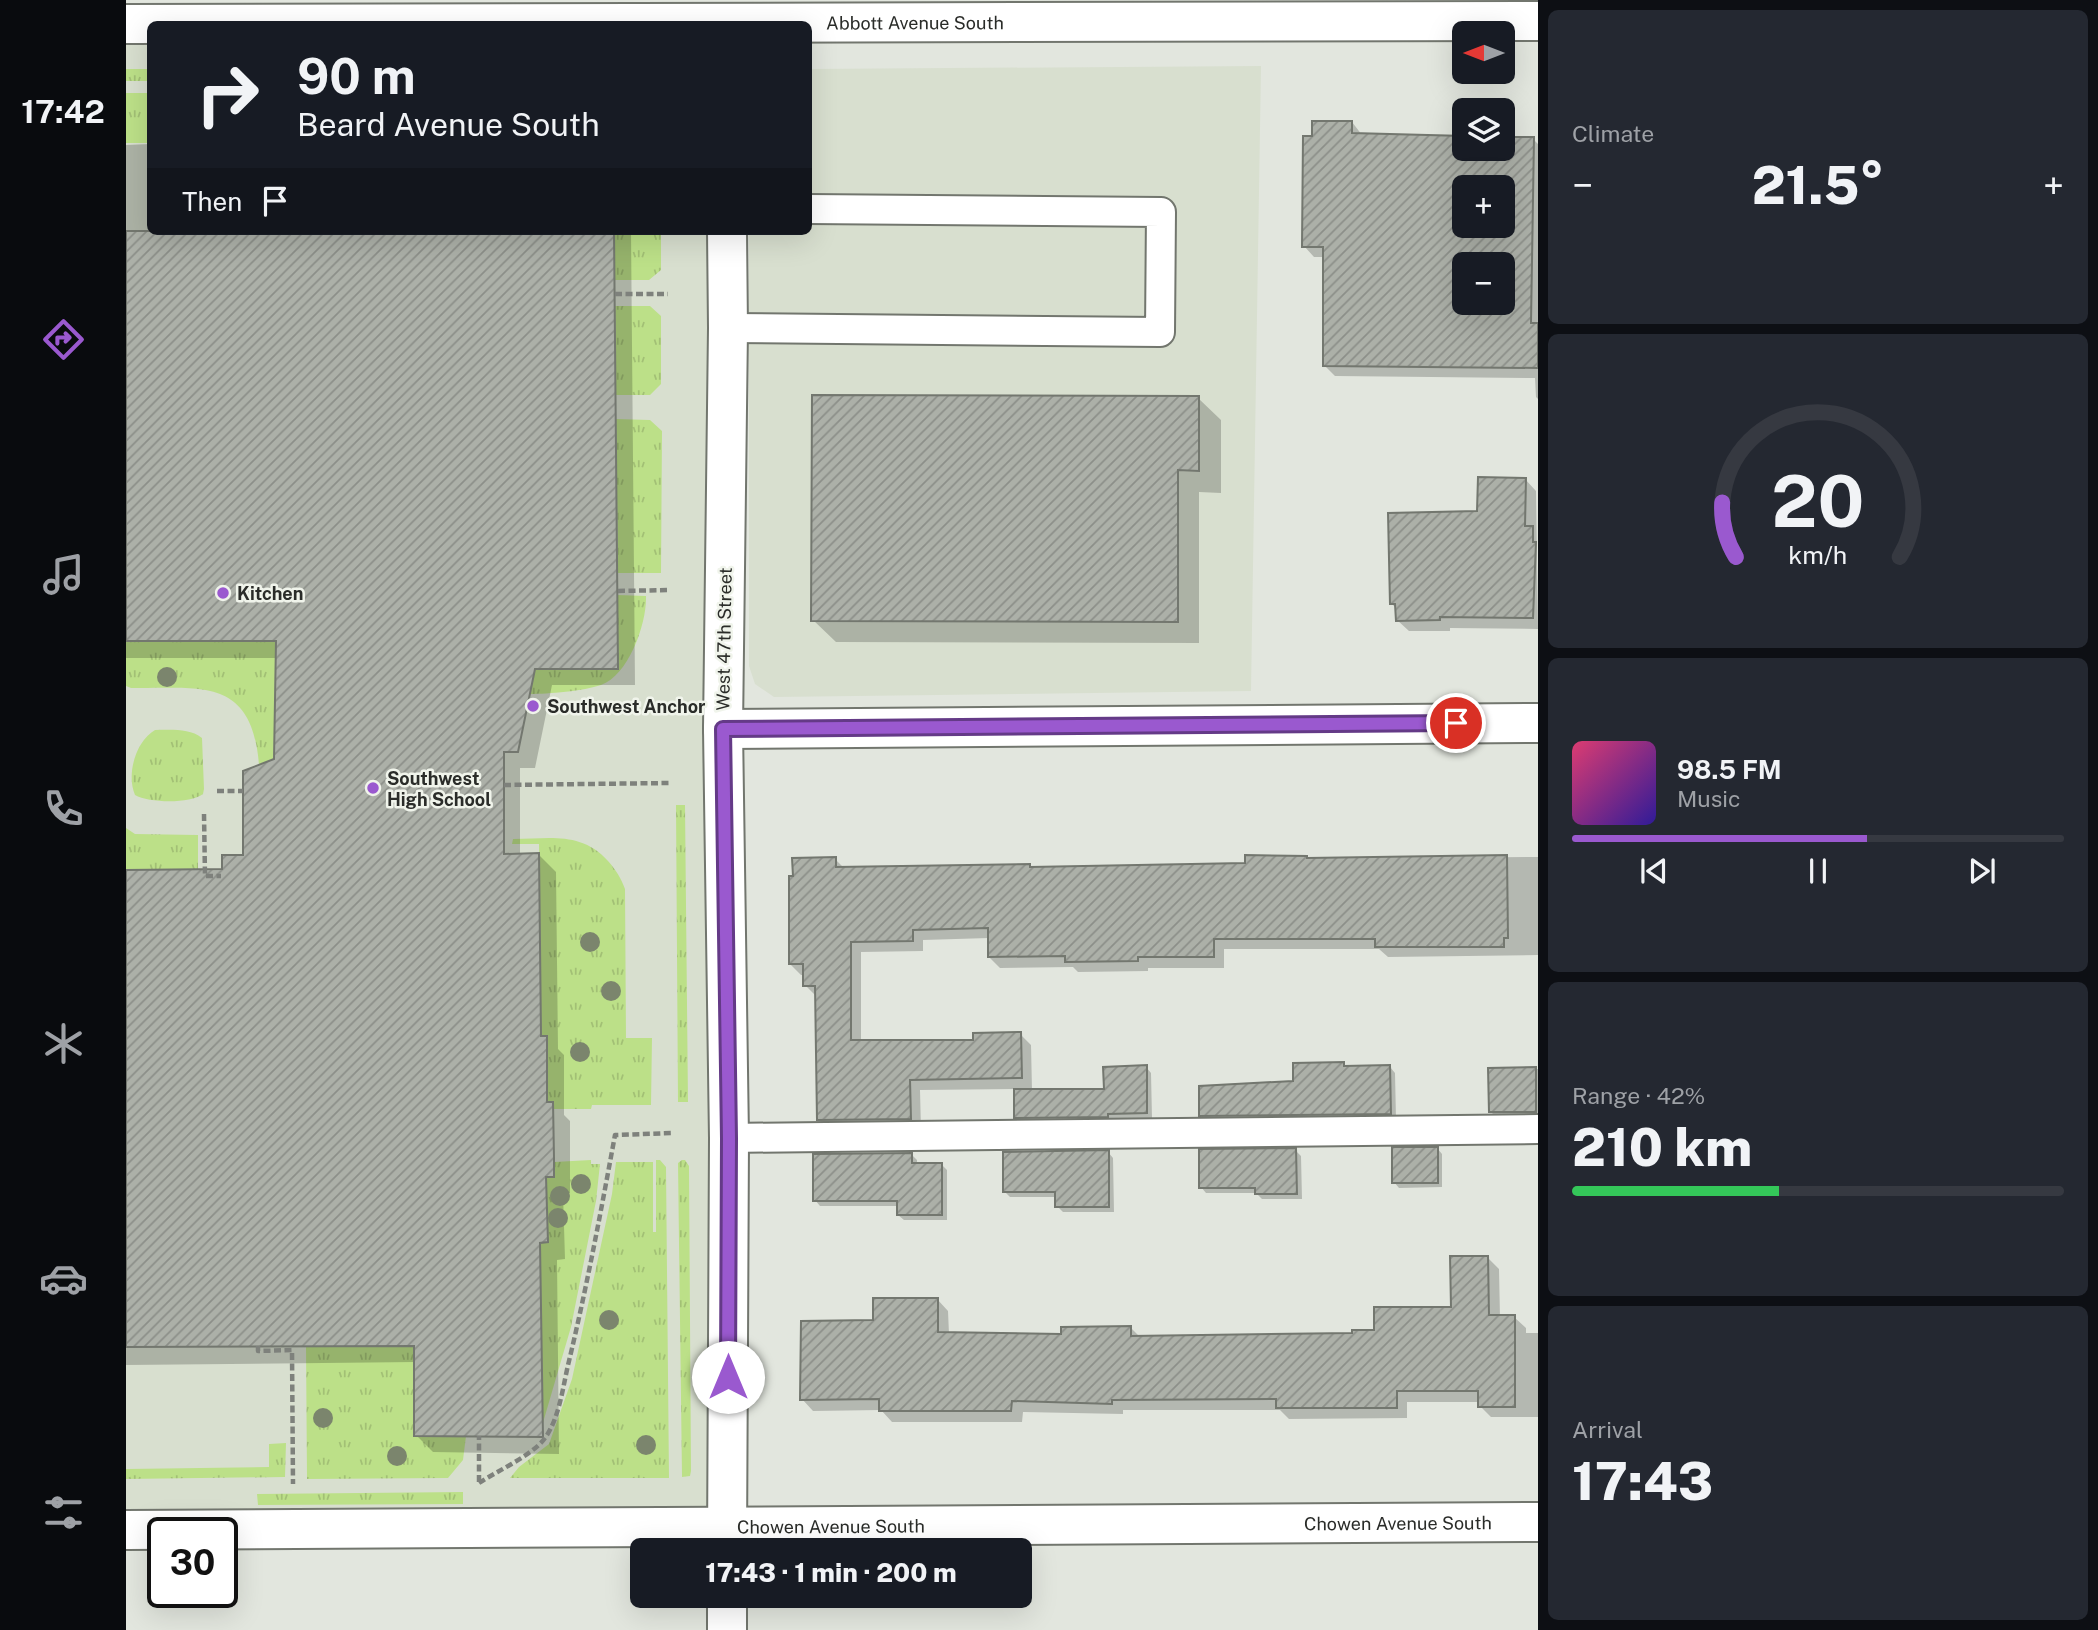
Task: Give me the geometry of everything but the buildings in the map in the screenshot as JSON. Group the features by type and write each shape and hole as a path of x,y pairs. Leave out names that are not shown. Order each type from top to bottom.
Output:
{"street":[{"path":"726,0 726,21"},
{"name":"Abbott Avenue South","path":"812,24 1538,21"},
{"name":"Abbott Avenue South","path":"126,24 147,24"},
{"name":"West 47th Street","path":"727,235 723,729 729,1138 727,1538"},
{"path":"723,729 1538,723"},
{"name":"Chowen Avenue South","path":"775,1538 1538,1522"},
{"name":"Chowen Avenue South","path":"126,1530 660,1538"},
{"path":"727,1608 727,1630"}],"lane":[{"path":"728,328 1160,332 1161,212 812,209"},
{"path":"729,1138 1538,1129"}],"path":[{"path":"615,295 668,295"},
{"path":"618,592 670,590"},
{"path":"504,785 671,783"},
{"path":"217,791 243,791"},
{"path":"204,814 205,876 221,876"},
{"path":"479,1436 479,1483 533,1449 545,1437 559,1401 587,1289 615,1135 673,1133"},
{"path":"258,1346 258,1351 292,1350 293,1484"}],"shaded area":[{"name":"Southwest High School","path":"126,39 147,39 147,235 712,235 707,1506 126,1512"},
{"path":"1261,66 1251,691 774,697 755,684 749,666 749,235 812,235 812,69"}],"green space":[{"path":"126,69 147,69 147,81 126,81"},
{"path":"126,93 147,93 147,143 126,143"},
{"path":"614,235 661,235 661,270 649,280 615,280"},
{"path":"615,306 650,306 661,316 661,384 650,395 616,395"},
{"path":"616,419 650,420 662,431 661,573 618,573"},
{"path":"618,595 646,596 640,633 620,671 594,687 530,694 534,669 618,669"},
{"path":"126,641 276,641 274,759 259,765 254,736 246,716 234,702 218,694 200,689 126,686"},
{"path":"155,730 186,731 202,738 203,794 189,800 169,801 150,800 135,795 132,787 134,759 148,735"},
{"path":"676,805 685,805 688,1102 678,1102"},
{"path":"126,828 135,834 198,835 198,882 162,890 162,870 126,870"},
{"path":"552,838 587,845 608,861 620,878 625,889 626,1038 652,1038 651,1105 592,1105 591,1109 553,1109 553,1102 546,1102 547,1036 541,1036 539,844 512,844 513,839"},
{"path":"591,1160 591,1164 600,1164 596,1201 571,1327 542,1426 540,1243 547,1242 547,1177 554,1162"},
{"path":"656,1160 660,1160 666,1167 669,1478 510,1478 519,1467 549,1444 572,1379 612,1194 616,1162 653,1162 653,1232 656,1232"},
{"path":"682,1160 689,1166 691,1471 690,1476 682,1477 678,1163"},
{"path":"306,1346 414,1346 466,1436 463,1460 448,1478 307,1479"},
{"path":"286,1443 285,1477 126,1479 126,1469 269,1467 269,1444"},
{"path":"463,1492 463,1504 258,1505 257,1494"}],"place":[{"name":"Kitchen","path":"223,593"},
{"name":"Southwest Anchor","path":"533,706"},
{"name":"Southwest High School","path":"373,788"}],"route":[{"path":"728,1377 729,1138 723,729 1456,723"}]}
